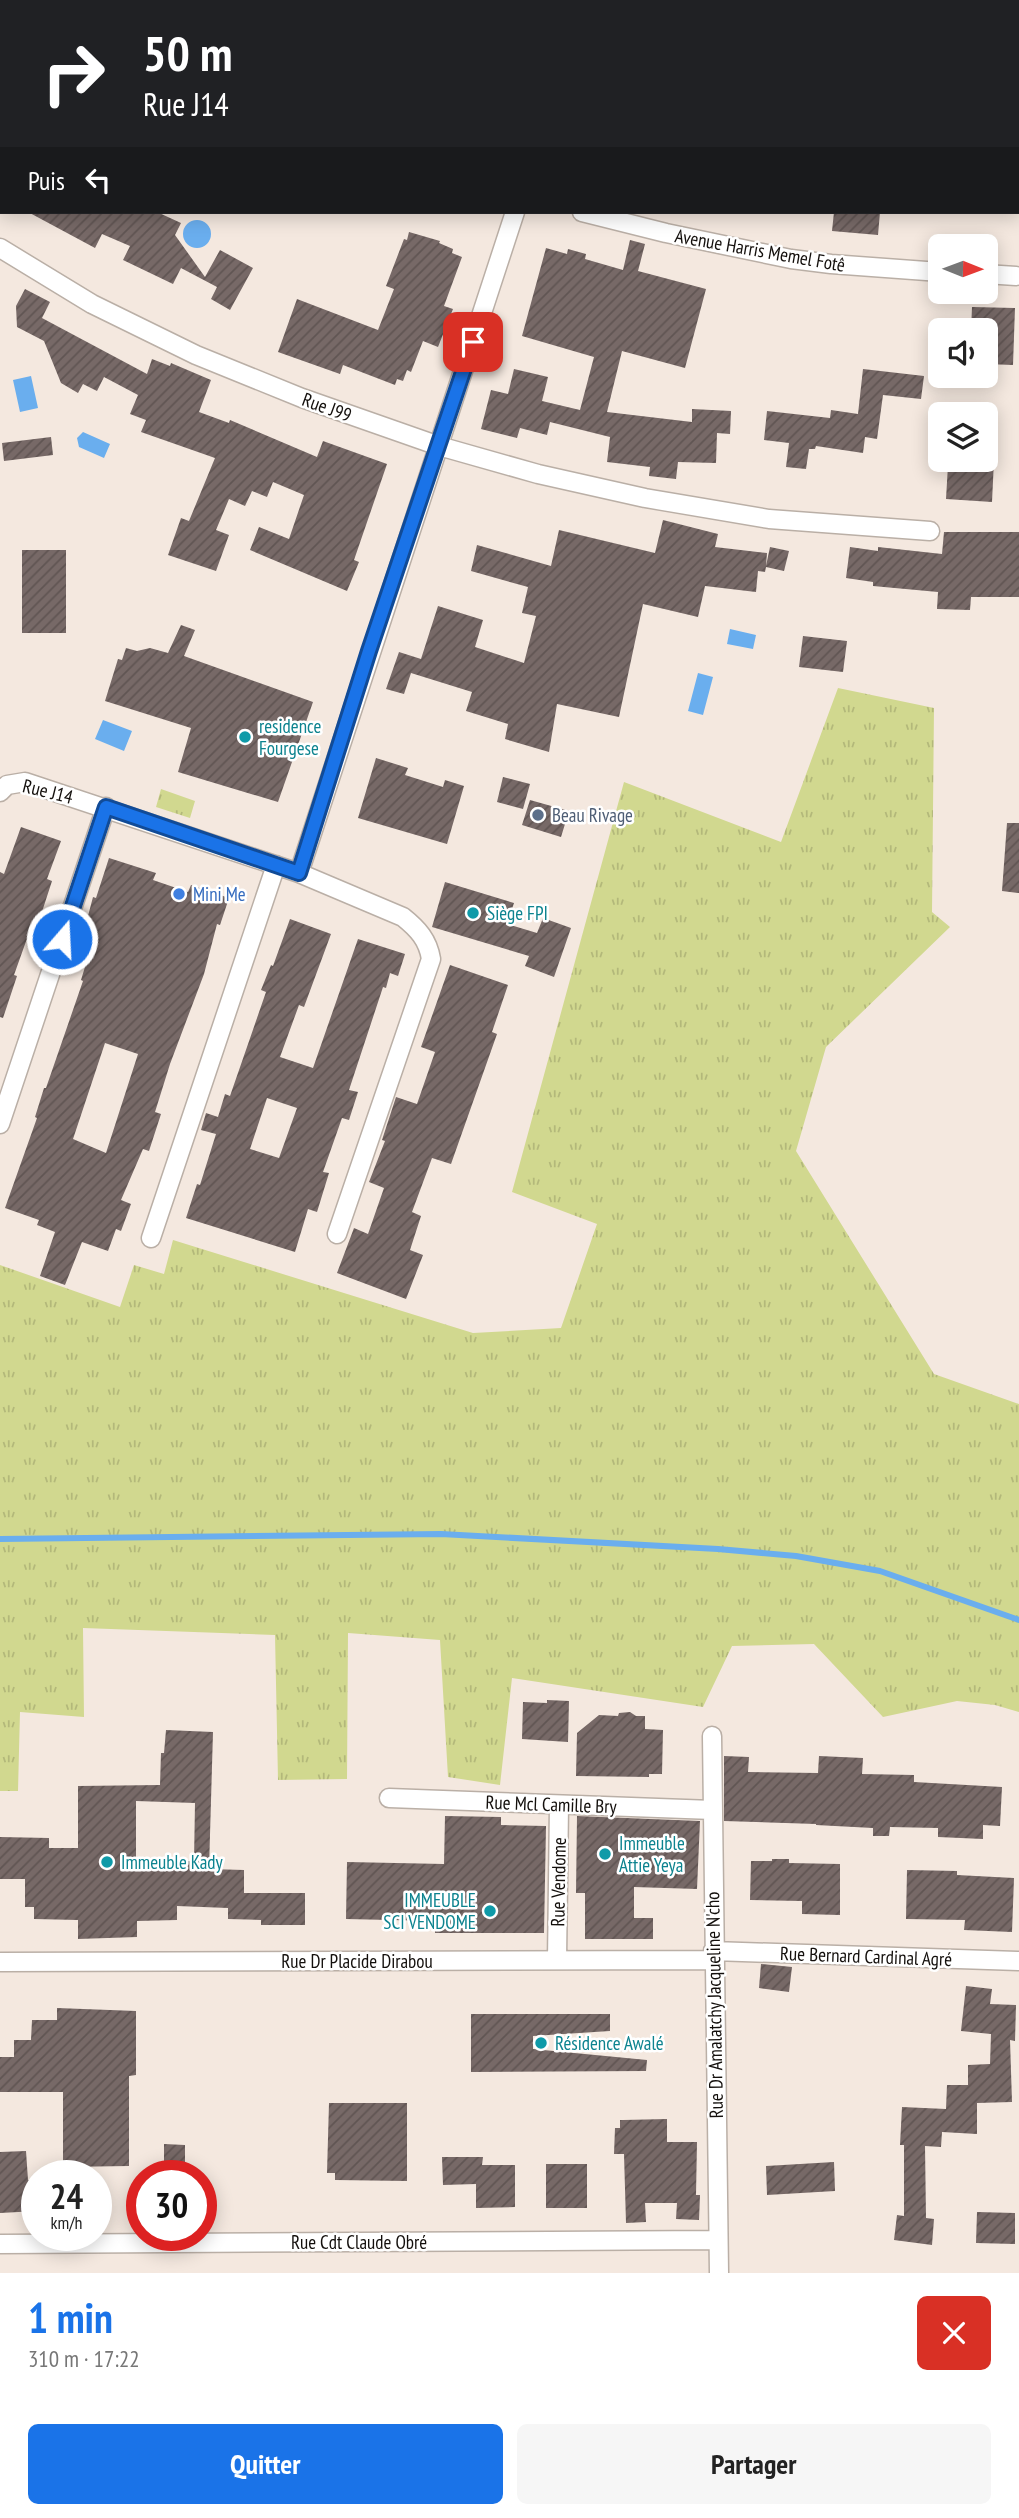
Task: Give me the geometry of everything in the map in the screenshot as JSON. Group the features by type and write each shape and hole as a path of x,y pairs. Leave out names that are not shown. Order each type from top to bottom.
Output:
{"street":[{"path":"299,873 369,651 514,214"},
{"name":"Avenue Harris Memel Fotê","path":"590,214 666,233 791,258 928,271"},
{"name":"Rue J99","path":"0,248 81,298 196,355 302,398 439,446 588,486 769,519 929,531"},
{"path":"998,275 1016,276"},
{"name":"Rue J14","path":"4,789 25,782 276,864 403,917 417,929 427,943 430,959 337,1234"},
{"path":"0,1124 106,807"},
{"path":"150,1238 276,864"},
{"name":"Rue Dr Amalatchy Jacqueline N'cho","path":"712,1736 719,2273"},
{"name":"Rue Mcl Camille Bry","path":"389,1798 713,1811"},
{"name":"Rue Vendome","path":"557,1960 559,1805"},
{"name":"Rue Dr Placide Dirabou","path":"0,1962 557,1960 713,1956"},
{"name":"Rue Bernard Cardinal Agré","path":"713,1956 1019,1961"},
{"name":"Rue Cdt Claude Obré","path":"0,2244 717,2240"}],"green space":[{"path":"838,688 934,708 932,912 950,927 826,1047 796,1151 934,1374 1019,1404 1019,1712 995,1705 957,1701 883,1717 814,1644 732,1646 703,1707 512,1678 500,1785 448,1777 440,1640 348,1633 347,1779 278,1780 275,1635 83,1628 84,1717 20,1712 18,1791 0,1791 0,1265 120,1307 134,1265 164,1274 173,1240 473,1333 561,1328 597,1224 512,1192 624,782 781,842"},
{"path":"161,789 195,801 190,818 156,807"}],"water":[{"path":"197,220 207,224 211,234 207,244 197,248 187,244 183,234 187,224"},
{"path":"31,376 38,408 20,412 13,380"},
{"path":"83,432 110,444 104,458 79,447 77,438"},
{"path":"730,629 756,635 753,649 727,644"},
{"path":"698,673 713,677 703,715 688,711"},
{"path":"103,720 132,731 124,751 95,739"}],"building":[{"path":"32,214 161,214 181,223 175,235 205,277 220,250 253,268 230,310 211,299 217,287 181,268 173,284 123,260 130,246 102,234 95,248"},
{"path":"834,214 880,214 878,235 832,231"},
{"path":"409,232 440,241 439,243 453,249 452,253 462,257 444,306 453,309 438,347 423,341 411,372 407,370 403,381 397,379 395,385 343,365 340,374 278,352 297,299 378,330 394,289 386,286"},
{"path":"630,240 645,244 638,271 706,289 685,368 622,351 607,412 692,422 692,409 731,411 730,434 717,433 716,463 678,462 676,479 649,476 650,467 607,462 610,437 550,422 547,435 520,428 517,438 481,429 491,390 508,394 514,369 548,377 542,401 580,410 594,357 522,336 546,248 567,254 568,249 586,254 585,259 623,270"},
{"path":"25,289 50,302 42,318 147,374 152,359 170,366 171,363 211,380 199,412 229,423 230,420 317,457 323,441 387,464 354,560 359,562 347,591 250,550 259,527 289,539 304,495 273,482 267,497 252,491 245,506 229,499 216,530 229,535 216,571 168,555 181,518 189,521 215,458 141,432 146,420 130,414 138,395 104,377 97,391 83,384 78,393 61,383 44,341 17,327 16,306"},
{"path":"972,307 1015,308 1013,365 998,364 998,318 972,318"},
{"path":"863,369 924,376 921,399 883,395 877,439 865,437 863,453 816,446 815,449 809,449 806,469 786,467 789,443 764,440 767,411 830,418 831,410 858,414"},
{"path":"51,437 53,455 4,461 2,443"},
{"path":"948,472 993,472 992,502 946,499"},
{"path":"663,520 718,534 715,547 767,553 766,566 770,547 789,551 784,571 766,567 765,572 758,571 756,592 705,586 698,617 643,604 619,717 557,704 549,752 505,739 508,724 466,711 472,692 411,673 404,694 386,689 399,652 421,659 438,606 483,620 475,647 524,663 536,616 522,613 528,587 471,571 477,545 551,566 559,530 655,553"},
{"path":"944,532 1019,532 1019,597 971,597 970,610 937,609 938,592 873,586 873,582 846,578 850,547 878,551 878,547 942,554"},
{"path":"22,550 66,550 66,633 22,633"},
{"name":"residence Fourgese","path":"181,625 195,630 184,656 313,702 278,802 178,772 191,728 105,701 118,659 122,660 126,648 137,651 150,648 168,653"},
{"path":"803,636 847,641 843,672 799,667"},
{"path":"376,758 408,768 405,775 443,787 445,780 464,786 447,844 358,818"},
{"path":"503,777 530,784 523,809 497,802"},
{"path":"530,800 569,811 561,837 522,825"},
{"path":"1007,823 1019,823 1019,893 1002,891"},
{"path":"21,827 61,841 47,879 52,881 39,921 34,919 14,975 17,976 3,1018 0,1017 0,872 4,874"},
{"path":"109,858 156,873 153,880 188,892 191,885 229,898 220,925 217,924 204,974 170,1064 155,1112 161,1114 149,1151 143,1149 121,1200 131,1204 121,1231 116,1229 108,1251 82,1242 65,1285 40,1276 55,1232 37,1225 39,1220 5,1208 37,1118 35,1117 44,1088 83,981 81,980 95,934 84,931 93,897 96,898","holes":["105,1043 138,1054 106,1153 73,1139"]},
{"name":"Siège FPI","path":"445,882 514,903 507,924 537,933 543,918 571,928 554,977 525,966 529,956 432,927"},
{"path":"290,919 331,934 304,1007 299,1005 280,1057 313,1068 358,939 405,954 398,976 390,973 386,988 383,987 349,1090 358,1092 349,1120 342,1118 323,1172 329,1173 317,1212 308,1209 295,1252 186,1218 216,1134 201,1130 206,1113 218,1117 225,1094 230,1096 266,992 261,990 271,965 273,966","holes":["267,1098 297,1108 279,1158 250,1149"]},
{"path":"450,965 508,985 492,1032 497,1034 451,1164 432,1158 412,1212 421,1216 410,1250 423,1255 406,1299 337,1273 354,1228 368,1234 384,1188 369,1182 385,1141 382,1140 396,1097 417,1104 435,1052 421,1047"},
{"path":"547,1700 569,1701 568,1742 522,1739 523,1702 547,1703"},
{"path":"630,1712 636,1716 645,1716 645,1729 663,1730 662,1774 649,1774 649,1777 576,1776 577,1733 599,1715 618,1716 619,1713"},
{"path":"166,1730 213,1732 209,1869 244,1870 244,1893 305,1893 305,1925 261,1925 261,1920 228,1919 228,1908 177,1906 177,1920 137,1921 137,1937 78,1939 78,1920 34,1919 34,1907 25,1907 25,1879 0,1879 0,1837 49,1838 49,1848 78,1848 78,1786 160,1785 161,1753 164,1753","holes":["136,1801 195,1803 194,1861 136,1863"]},
{"path":"724,1756 749,1757 748,1772 818,1773 819,1756 863,1758 862,1774 914,1775 914,1782 1002,1787 1000,1826 983,1825 983,1839 938,1837 938,1828 890,1827 889,1836 873,1836 873,1828 724,1821"},
{"path":"445,1816 501,1817 501,1825 546,1826 544,1933 435,1933 435,1921 346,1919 347,1862 444,1864"},
{"path":"577,1816 700,1821 697,1889 634,1887 634,1918 653,1918 653,1939 585,1939 585,1893 576,1893"},
{"path":"789,1859 789,1863 840,1864 840,1915 802,1914 802,1901 750,1900 751,1861"},
{"path":"907,1870 957,1871 957,1875 1014,1878 1012,1932 964,1930 965,1920 906,1919"},
{"path":"761,1964 792,1967 789,1992 759,1988"},
{"path":"966,1986 992,1989 990,2004 1016,2005 1015,2041 1010,2040 1012,2102 977,2103 977,2134 942,2132 941,2147 925,2146 926,2218 934,2219 932,2245 894,2240 897,2215 904,2216 904,2145 900,2145 902,2107 946,2109 947,2085 968,2085 968,2065 990,2064 991,2034 961,2031"},
{"path":"57,2008 136,2011 136,2075 129,2076 129,2160 126,2160 126,2166 112,2166 112,2160 63,2160 63,2092 0,2092 0,2057 14,2057 14,2040 31,2040 32,2020 57,2020"},
{"name":"Résidence Awalé","path":"471,2014 610,2014 610,2031 533,2036 533,2049 647,2060 646,2071 471,2072"},
{"path":"329,2103 407,2103 407,2181 335,2180 335,2173 327,2173"},
{"path":"667,2119 667,2142 697,2142 696,2195 700,2195 699,2220 676,2219 677,2203 645,2203 646,2222 626,2223 624,2154 614,2154 615,2128 620,2128 620,2120"},
{"path":"164,2144 185,2145 185,2160 164,2160"},
{"path":"26,2151 27,2160 21,2160 21,2212 0,2213 0,2152"},
{"path":"442,2157 483,2157 482,2165 515,2165 515,2207 476,2208 476,2184 443,2185"},
{"path":"834,2162 835,2191 767,2195 766,2166"},
{"path":"546,2164 587,2164 587,2208 546,2208"},
{"path":"977,2212 1015,2213 1015,2244 976,2243"}],"waterway":[{"path":"0,1539 441,1534 718,1549 796,1556 880,1571 1019,1620"}],"place":[{"name":"residence Fourgese","path":"245,737"},
{"name":"Beau Rivage","path":"538,815"},
{"name":"Mini Me","path":"179,894"},
{"name":"Siège FPI","path":"473,913"},
{"name":"Immeuble Attie Yeya","path":"605,1854"},
{"name":"Immeuble Kady","path":"107,1862"},
{"name":"IMMEUBLE SCI VENDOME","path":"490,1911"},
{"name":"Résidence Awalé","path":"541,2043"}],"route":[{"path":"62,939 106,807 299,873 369,651 473,342"}]}
